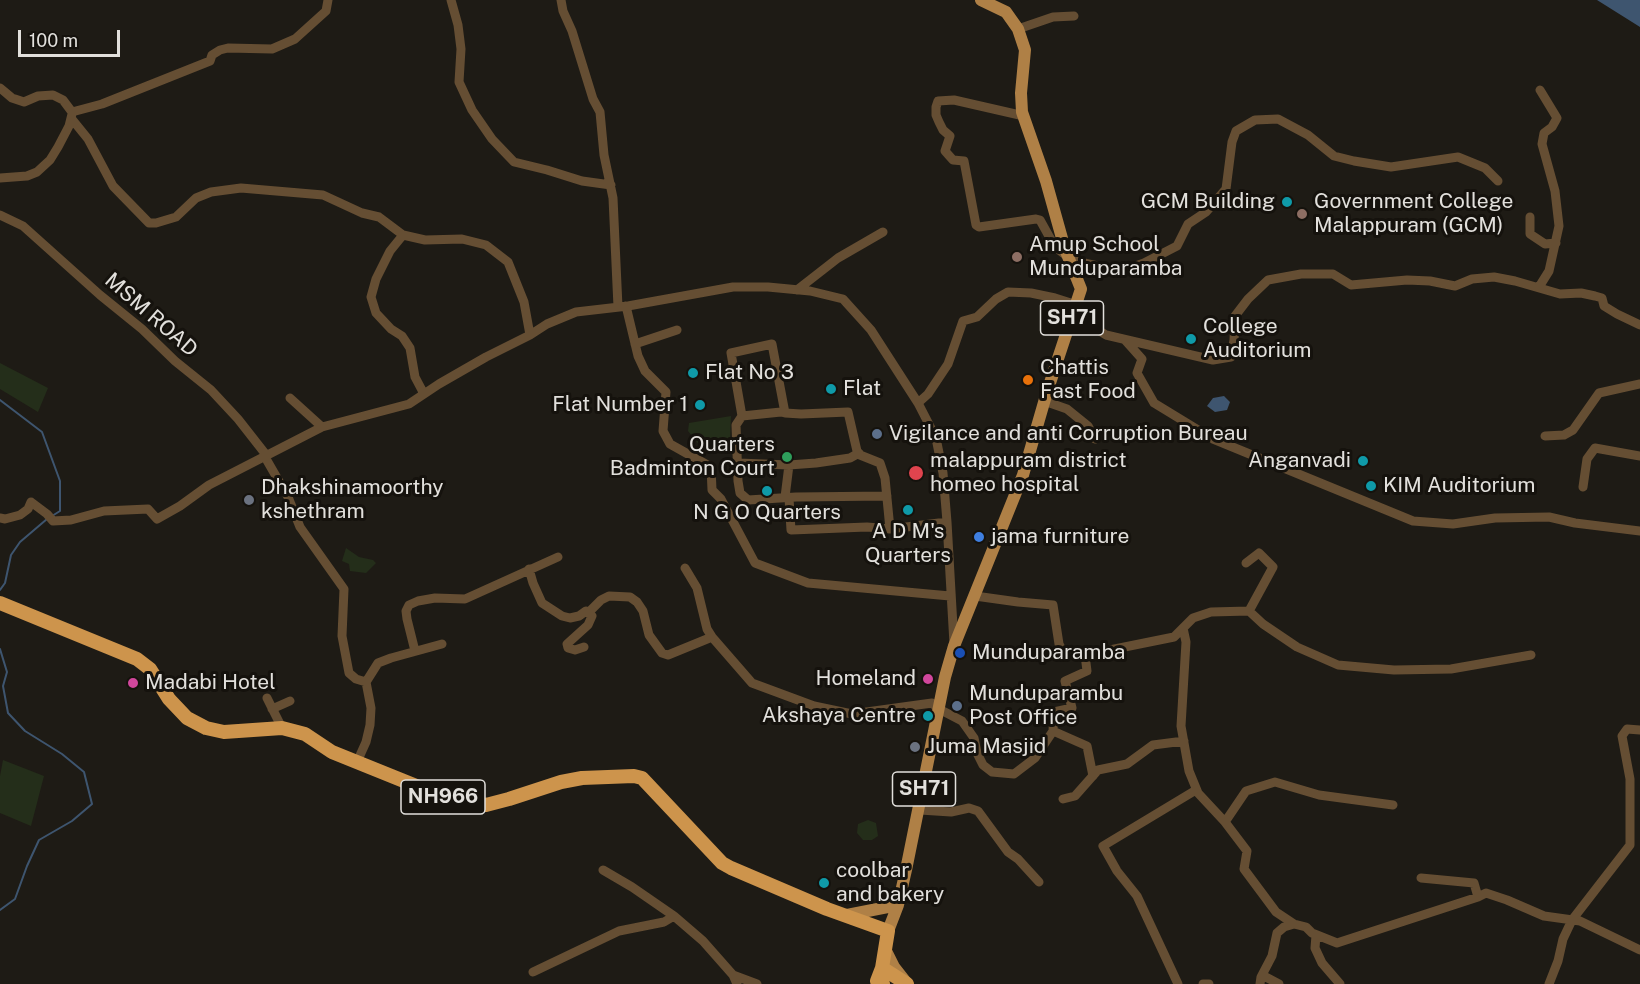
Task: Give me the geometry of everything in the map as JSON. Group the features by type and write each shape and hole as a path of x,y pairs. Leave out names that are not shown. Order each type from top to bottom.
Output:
{"highway":[{"name":"NH966","path":"0,603 137,659 150,669 169,699 188,718 206,729 225,732 282,728 305,734 332,752 446,798 486,805 561,782 582,778 634,776 642,778 722,863 888,931"},
{"path":"888,931 880,979 907,984"}],"main road":[{"name":"SH71","path":"888,931 898,905 910,843 920,810 939,709 954,646 1023,475 1044,401 1081,289 1024,116 1021,93 1025,50 1018,30 1006,12 981,0"},
{"path":"847,915 898,905"},
{"path":"885,949 894,967 907,984"}],"street":[{"path":"0,178 27,176 37,172 50,160 58,147 72,115 147,85 169,79 210,61 212,55 220,50 228,48 272,49 295,39 326,11 328,0"},
{"path":"451,0 460,41 459,82 472,110 492,139 514,162 582,181 611,185"},
{"path":"561,0 593,99 600,112 604,155 611,185 622,306 645,371 666,392 663,431 670,444 711,467 712,490 721,499 755,563 808,583 950,596"},
{"path":"1018,30 1053,17 1074,16"},
{"path":"0,88 12,98 24,102 38,96 53,95 63,100 88,139 113,186 148,223 176,217 196,198 211,192 241,188 323,195 362,213 379,217 402,235 425,240 462,238 486,245 508,262 524,302 530,335"},
{"path":"1539,287 1550,271 1559,226 1557,207 1542,144 1544,133 1552,127 1557,118 1540,90"},
{"path":"1024,116 954,100 938,101 936,115 943,130 950,136 945,151 953,160 964,161 976,225 1040,220 1055,248 1069,258 1121,271 1144,263 1177,246 1188,224 1206,212 1226,189 1232,142 1236,130 1255,120 1278,119 1308,135 1334,156 1392,167 1458,157 1485,168 1498,181"},
{"name":"MSM ROAD","path":"0,215 23,226 142,329 175,361 211,390 238,419 266,457 288,497 300,527 344,589 342,636 349,673 356,679 366,682"},
{"path":"1530,217 1530,234 1545,244 1556,243"},
{"path":"797,290 838,258 883,232"},
{"path":"402,235 376,279 371,297 376,312 391,329 402,336 410,348 415,377 424,394"},
{"path":"918,403 928,394 948,364 963,321 977,317 996,299 1008,292 1031,293 1077,305 1081,319 1106,335 1213,360 1231,357 1234,316 1248,299 1268,280 1301,274 1333,274 1351,285 1407,280 1430,281 1455,286 1472,279 1494,277 1560,294 1581,293 1602,298 1604,306 1640,325"},
{"path":"0,518 20,515 28,509 31,502 50,518 71,520 104,511 148,510 157,519 180,507 209,485 322,427 410,404 486,357 547,324 576,312 733,287 797,290 843,299 872,330 918,403 936,438 943,473 954,646"},
{"path":"635,344 676,330"},
{"path":"1125,340 1142,359 1137,374 1154,403 1214,439 1413,521 1453,524 1506,518 1549,517 1575,523 1640,531"},
{"path":"785,412 772,344 731,353 742,416 736,425 740,493 748,500 887,496"},
{"path":"1545,436 1564,435 1574,430 1599,393 1640,384"},
{"path":"290,398 322,427"},
{"path":"1044,401 1067,409 1088,426 1095,439"},
{"path":"742,416 785,412 801,414 848,412 859,453 880,463 885,478 890,529"},
{"path":"1583,487 1587,459 1595,448 1640,456"},
{"path":"738,463 816,464 850,458 859,453"},
{"path":"789,465 787,498 790,530 867,527 890,529 947,522"},
{"path":"1246,563 1259,553 1274,567 1249,611"},
{"path":"415,651 406,611 410,605 435,598 465,598 558,557"},
{"path":"685,568 697,588 707,629 752,683 814,706 852,714 932,703 962,721 974,738 977,753 983,765 992,772 1014,774 1035,758 1053,731 1054,712 1072,708 1065,681 1088,671 1085,656"},
{"path":"529,569 542,603 562,616 570,618 586,611 592,616 588,625 567,644 568,648 575,650 584,647"},
{"path":"975,596 1018,603 1053,605 1059,644 1063,652 1085,656 1174,637 1193,618 1210,612 1249,611 1263,624 1297,647 1338,665 1394,670 1451,669 1532,655"},
{"path":"588,613 601,600 609,597 630,597 643,611 650,635 662,653 668,656 712,637"},
{"path":"1183,628 1186,642 1181,726 1195,792 1226,822 1247,851 1244,868 1276,912 1294,924 1306,927 1316,935 1337,943 1486,894 1545,916 1580,921 1640,950"},
{"path":"357,762 366,742 370,725 371,708 366,682 378,663 442,644"},
{"path":"267,698 282,728"},
{"path":"273,709 290,701"},
{"path":"1549,984 1563,939 1572,920 1630,845 1635,780 1622,735 1625,730 1640,730"},
{"path":"1053,731 1087,746 1093,776"},
{"path":"1063,799 1075,796 1098,770 1127,764 1153,745 1184,741"},
{"path":"1226,822 1246,791 1275,782 1319,795 1393,805"},
{"path":"1178,984 1137,896 1117,871 1103,846 1195,792"},
{"path":"920,810 951,812 969,808 978,812 1008,852 1018,859 1039,882"},
{"path":"603,870 674,916 703,941 735,980 757,984"},
{"path":"1422,878 1474,883 1478,897"},
{"path":"533,972 619,931 664,922 674,916"},
{"path":"1279,984 1261,980 1272,956 1277,933 1284,927 1294,924"},
{"path":"1316,935 1316,948 1322,963 1340,984"},
{"path":"1203,984 1209,984"}],"green space":[{"path":"0,363 48,388 38,412 0,389"},
{"path":"731,416 730,443 701,447 688,431 689,423"},
{"path":"346,548 359,557 373,560 376,563 366,573 350,571 349,564 342,561"},
{"path":"3,760 44,776 31,826 0,813 0,776"},
{"path":"868,820 876,823 878,836 872,840 863,840 857,833 858,824"}],"water":[{"path":"1597,0 1640,0 1640,27"},
{"path":"1224,396 1230,402 1227,410 1215,412 1207,406 1213,398"}],"waterway":[{"path":"0,400 42,432 60,481 60,511 52,516"},
{"path":"0,590 5,583 11,555 20,542 47,519"},
{"path":"0,649 7,672 3,686 8,713 25,731 62,754 84,772 92,804 72,821 39,840 15,899 0,910"}],"place":[{"name":"GCM Building","path":"1287,202"},
{"name":"Government College Malappuram (GCM)","path":"1302,214"},
{"name":"Amup School Munduparamba","path":"1017,257"},
{"name":"College Auditorium","path":"1191,339"},
{"name":"Flat No 3","path":"693,373"},
{"name":"Chattis Fast Food","path":"1028,380"},
{"name":"Flat","path":"831,389"},
{"name":"Flat Number 1","path":"700,405"},
{"name":"Vigilance and anti Corruption Bureau","path":"877,434"},
{"name":"Quarters Badminton Court","path":"787,457"},
{"name":"Anganvadi","path":"1363,461"},
{"name":"malappuram district homeo hospital","path":"916,473"},
{"name":"KIM Auditorium","path":"1371,486"},
{"name":"N G O Quarters","path":"767,491"},
{"name":"Dhakshinamoorthy kshethram","path":"249,500"},
{"name":"A D M's Quarters","path":"908,510"},
{"name":"jama furniture","path":"979,537"},
{"name":"Munduparamba","path":"960,653"},
{"name":"Homeland","path":"928,679"},
{"name":"Madabi Hotel","path":"133,683"},
{"name":"Munduparambu Post Office","path":"957,706"},
{"name":"Akshaya Centre","path":"928,716"},
{"name":"Juma Masjid","path":"915,747"},
{"name":"coolbar and bakery","path":"824,883"}]}
